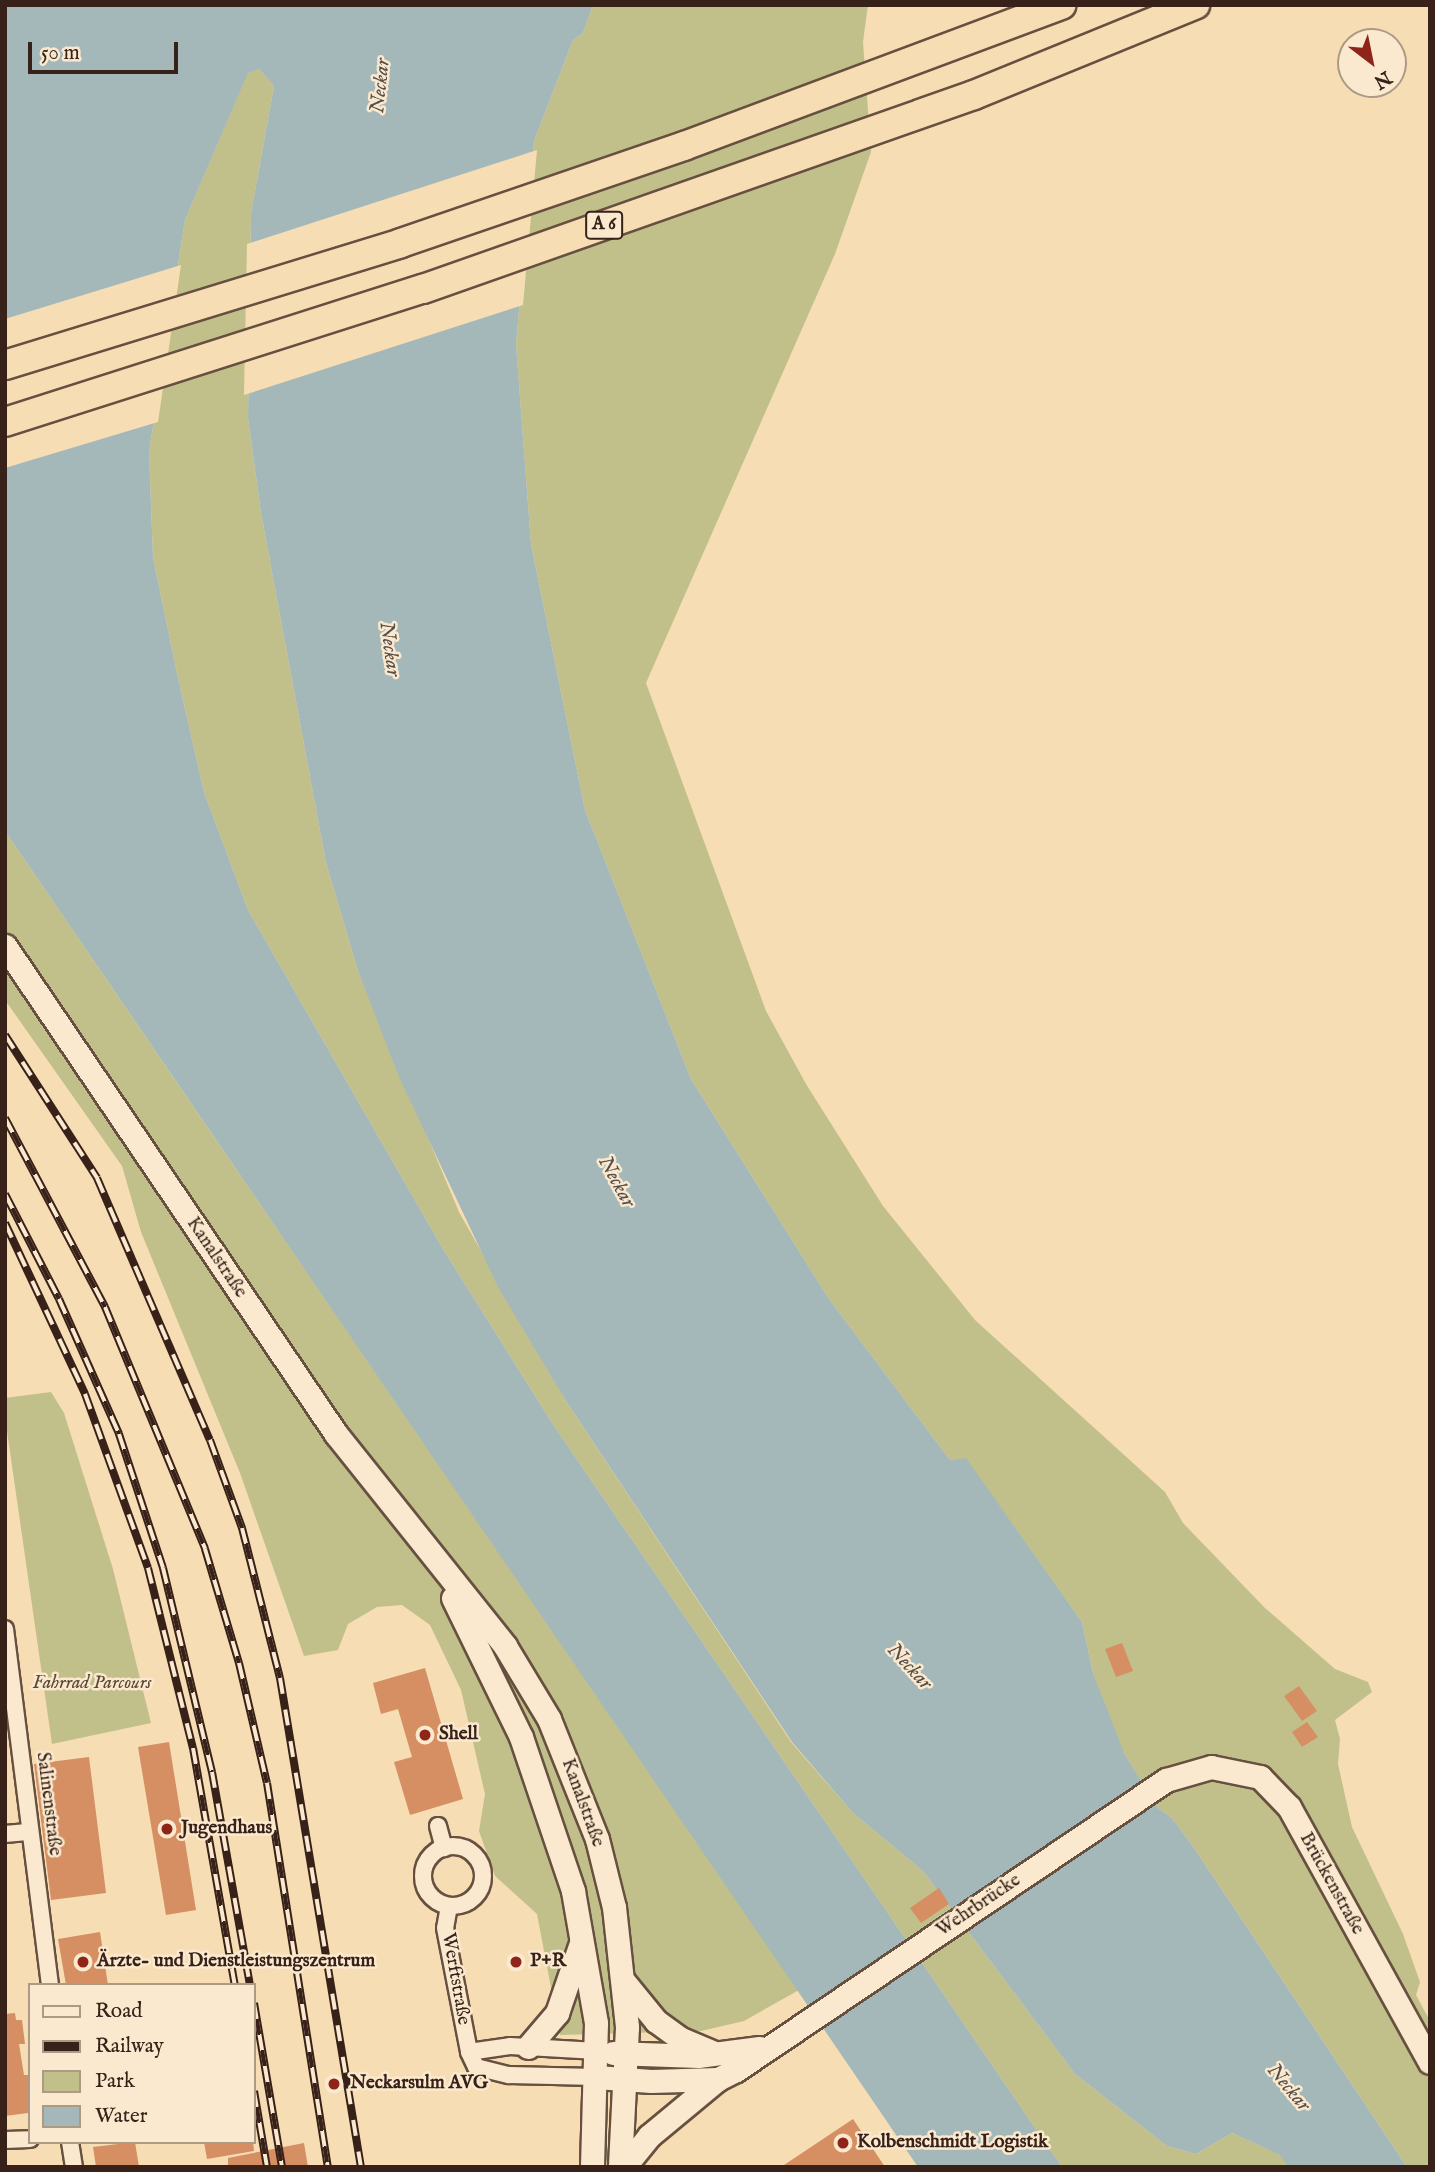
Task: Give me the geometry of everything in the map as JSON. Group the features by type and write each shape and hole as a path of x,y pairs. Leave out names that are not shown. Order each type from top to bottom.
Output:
{"highway":[{"path":"5,365 401,243 684,146 1061,5"},
{"name":"A 6","path":"5,422 436,284 974,95 1195,5"}],"main road":[{"name":"Kanalstraße","path":"5,946 336,1434 436,1564 505,1646 549,1719 597,1839 614,1907 625,1983 626,2079"},
{"name":"Kanalstraße","path":"436,1564 521,1737 551,1817 583,1937 597,2051 597,2077"},
{"name":"Brückenstraße","path":"1188,1770 1211,1767 1242,1770 1260,1777 1289,1807 1430,2063"},
{"name":"Wehrbrücke","path":"773,2045 1188,1770"},
{"path":"528,2047 557,2013 583,1937"},
{"path":"625,1983 672,2032 720,2055"},
{"path":"597,2051 720,2055 773,2045"},
{"path":"622,2167 649,2136 718,2078 773,2045"},
{"path":"592,2167 597,2077 718,2078"},
{"path":"622,2167 626,2079"}],"street":[{"name":"Salinenstraße","path":"5,1629 50,1983"},
{"path":"438,1826 444,1848"},
{"path":"5,1834 30,1832"},
{"name":"Werftstraße","path":"444,1848 470,1852 483,1871 478,1892 470,1900 449,1906 430,1895 423,1876 429,1858 444,1848"},
{"name":"Werftstraße","path":"449,1906 445,1927 469,2052 476,2067 509,2075 597,2077"},
{"name":"Werftstraße","path":"469,2052 528,2047 597,2051"},
{"path":"5,2140 28,2139"},
{"path":"70,2144 74,2167"}],"green space":[{"path":"593,5 868,5 863,42 871,152 835,254 646,683 766,1011 806,1084 883,1206 975,1320 1165,1492 1183,1523 1265,1608 1335,1669 1368,1682 1372,1692 1335,1720 1340,1739 1338,1764 1352,1827 1403,1934 1420,1982 1416,1995 1430,2021 1430,2167 1407,2167 1192,1845 1172,1818 1158,1808 1117,1742 1093,1673 1082,1622 966,1459 950,1460 829,1299 691,1079 585,810 531,544 516,344 534,141 573,40 583,33"},
{"path":"259,69 274,86 251,213 248,418 261,513 326,863 358,971 459,1212 566,1401 791,1742 853,1813 923,1871 1075,2074 1167,2146 1196,2154 1232,2133 1281,2155 1288,2167 1062,2167 554,1426 443,1249 248,910 204,792 178,678 153,557 149,452 185,220 248,72"},
{"path":"5,831 799,1990 744,2021 701,2031 560,2035 537,1914 495,1876 479,1831 485,1794 461,1690 430,1625 402,1605 377,1607 348,1624 338,1650 304,1656 240,1473 141,1232 122,1166 5,1000"},
{"name":"Fahrrad Parcours","path":"51,1392 64,1413 113,1569 151,1723 52,1744 5,1417 5,1398"}],"water":[{"name":"Neckar","path":"5,5 593,5 583,33 573,40 534,141 516,344 531,544 585,810 691,1079 829,1299 950,1460 966,1458 1082,1622 1093,1673 1124,1753 1158,1808 1172,1818 1192,1845 1407,2167 1288,2167 1280,2155 1232,2133 1196,2154 1167,2146 1075,2074 923,1871 853,1813 792,1742 566,1401 498,1287 399,1077 358,971 326,863 261,513 248,418 251,213 274,86 259,69 248,73 185,220 149,452 153,557 178,678 204,792 248,910 443,1249 554,1426 1062,2167 918,2167 5,831"}],"pier":[{"path":"537,150 523,305 244,395 247,244"},
{"path":"181,265 158,422 5,468 5,319"}],"building":[{"path":"1122,1643 1133,1671 1116,1677 1105,1649"},
{"name":"Shell","path":"425,1668 463,1799 410,1815 394,1762 412,1757 398,1709 381,1714 373,1683"},
{"path":"1299,1686 1317,1711 1302,1721 1284,1696"},
{"path":"1307,1722 1318,1737 1302,1747 1292,1732"},
{"name":"Jugendhaus","path":"169,1742 196,1910 166,1915 138,1747"},
{"path":"89,1757 106,1893 51,1900 34,1764"},
{"path":"939,1888 949,1904 921,1923 910,1908"},
{"name":"Ärzte- und Dienstleistungszentrum","path":"100,1932 108,1983 66,1983 58,1939"},
{"path":"15,2013 16,2020 22,2020 25,2044 19,2044 24,2075 28,2075 28,2113 5,2116 5,2014"},
{"name":"Kolbenschmidt Logistik","path":"853,2119 885,2167 781,2167"},
{"path":"304,2143 308,2167 228,2167 228,2158"},
{"path":"135,2144 139,2167 96,2167 93,2147"},
{"path":"204,2144 253,2144 254,2151 207,2159"}],"railway":[{"path":"5,1035 97,1178 210,1440 242,1528 280,1678 361,2167"},
{"path":"5,1118 105,1307 205,1549 239,1663 267,1783 328,2167"},
{"path":"5,1194 59,1299 119,1434 163,1568 212,1772 250,1983"},
{"path":"5,1223 85,1394 148,1568 193,1748 235,1983"},
{"path":"256,2015 282,2167"},
{"path":"256,2103 267,2167"}],"place":[{"name":"Shell","path":"425,1735"},
{"name":"Jugendhaus","path":"167,1829"},
{"name":"Ärzte- und Dienstleistungszentrum","path":"83,1962"},
{"name":"P+R","path":"516,1962"},
{"name":"Neckarsulm AVG","path":"334,2084"},
{"name":"Kolbenschmidt Logistik","path":"843,2143"}]}
